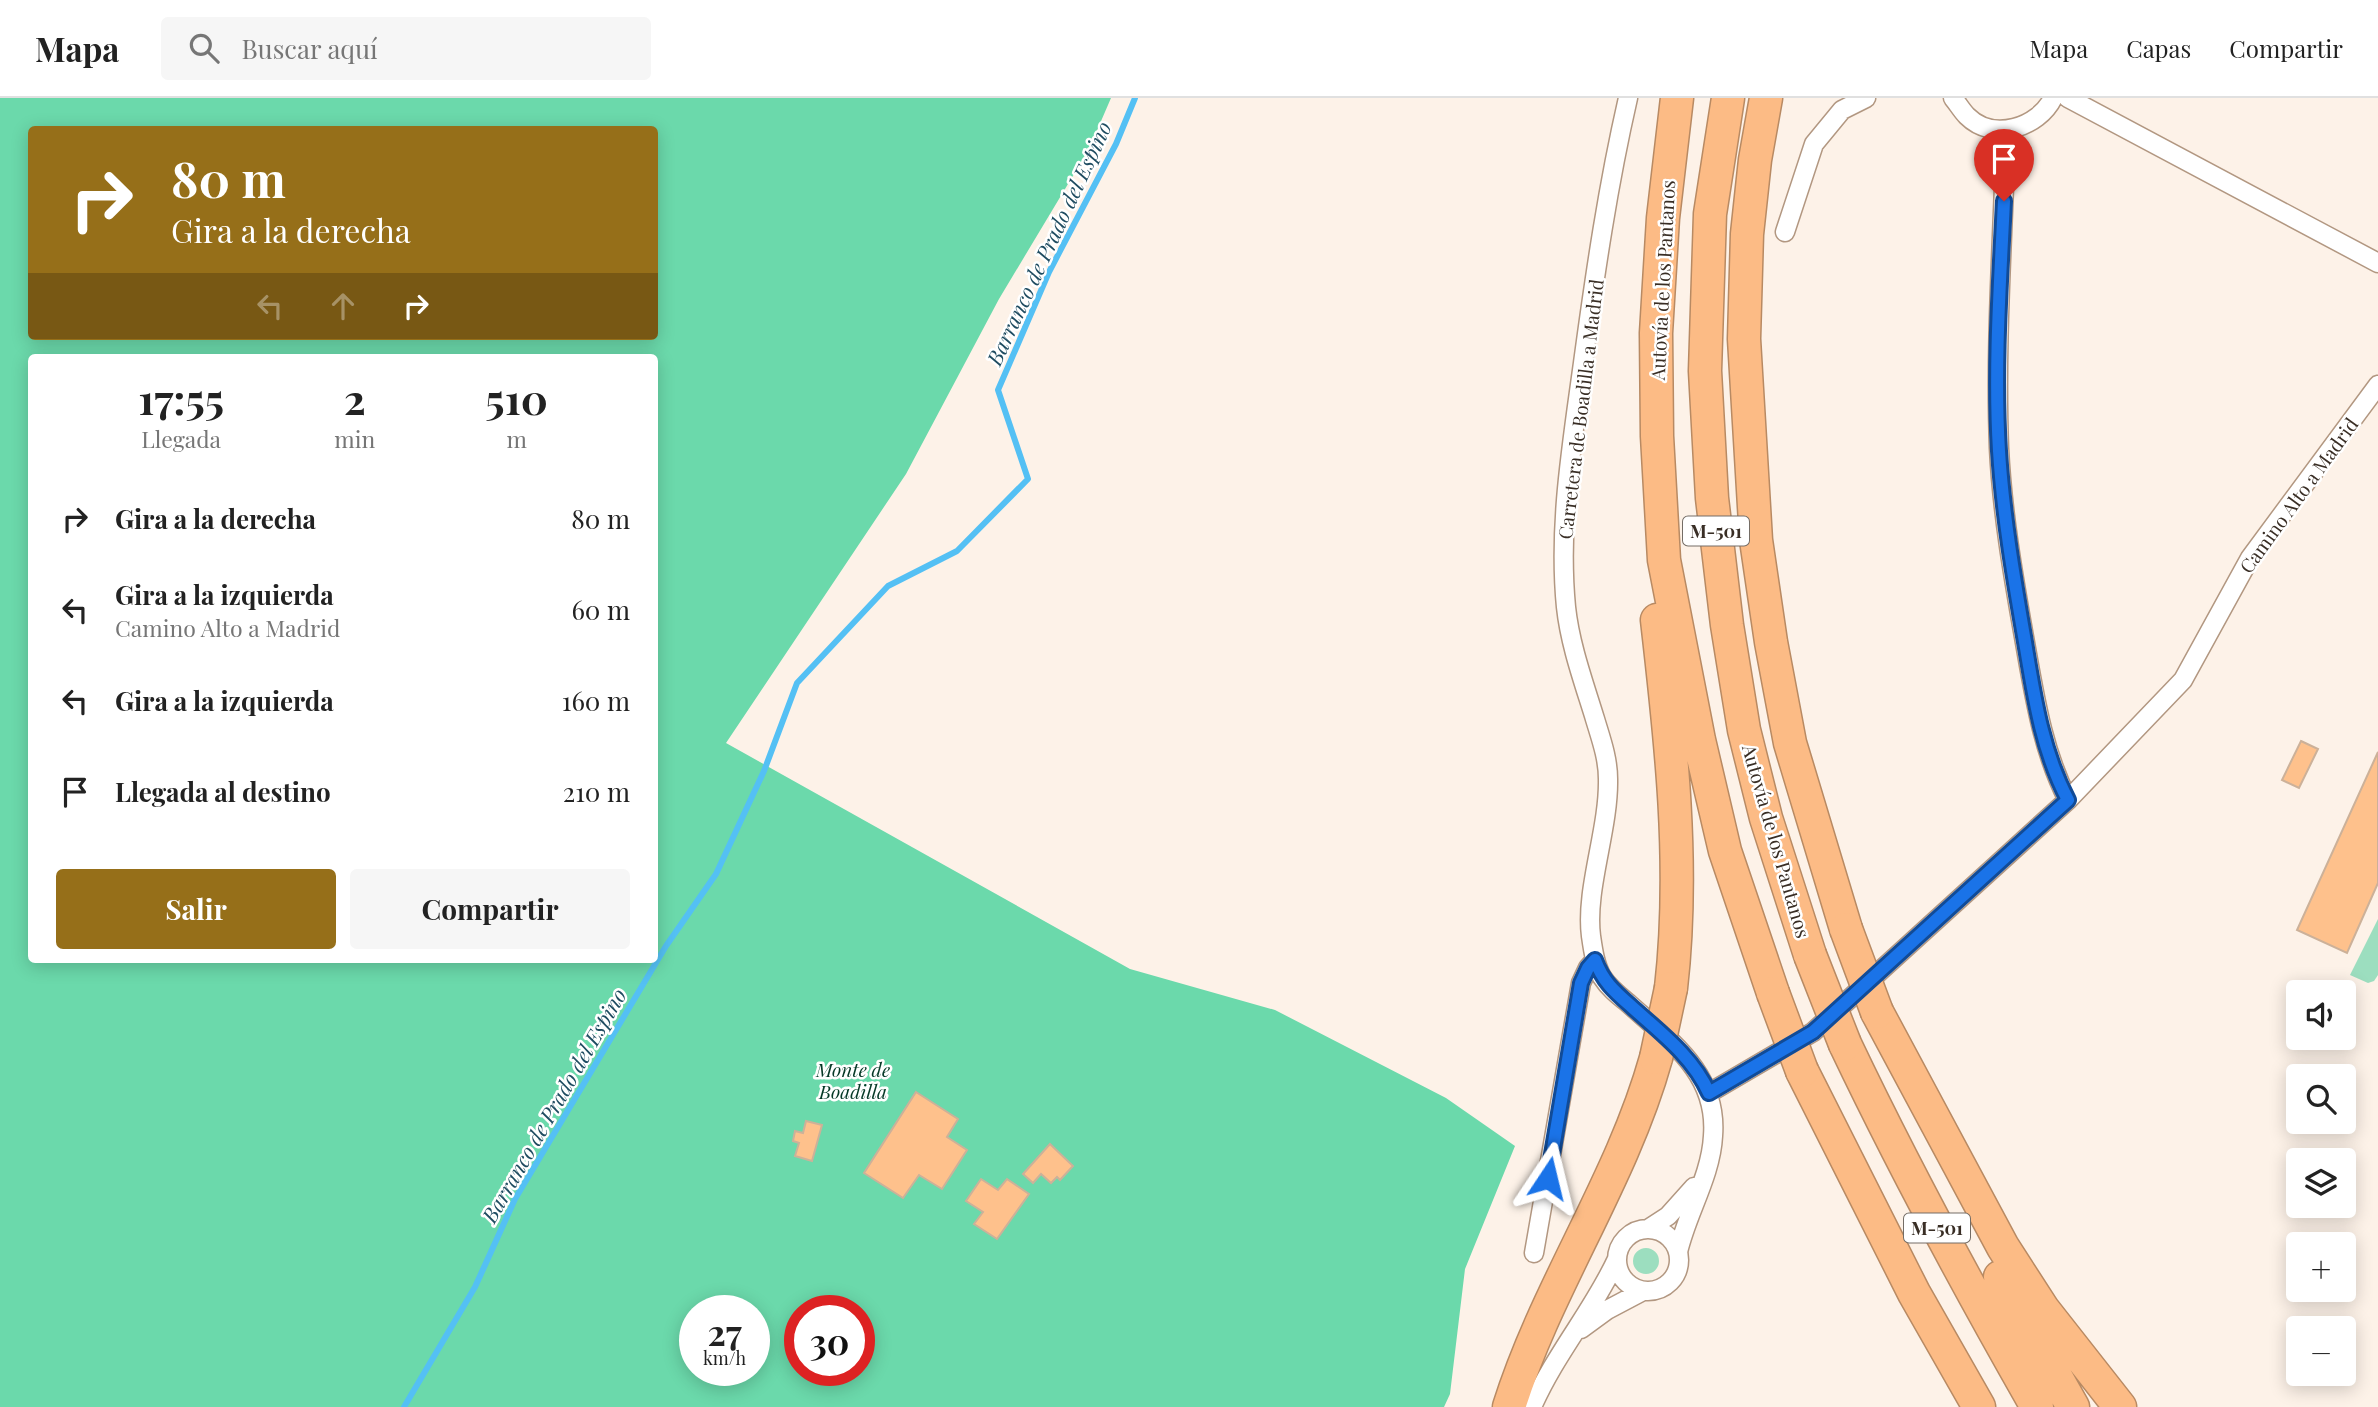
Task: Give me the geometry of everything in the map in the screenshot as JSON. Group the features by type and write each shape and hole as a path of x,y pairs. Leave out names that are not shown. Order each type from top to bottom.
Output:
{"highway":[{"name":"Autovía de los Pantanos","path":"1677,98 1662,218 1656,333 1657,436 1664,560 1699,740 1725,851 1802,1071 1914,1293 1979,1407"},
{"name":"Autovía de los Pantanos","path":"1728,98 1710,214 1705,371 1712,498 1727,625 1744,730 1766,818 1810,955 1845,1044 1922,1199 2037,1407"},
{"path":"1766,98 1755,160 1747,234 1744,339 1756,540 1790,743 1846,929 1910,1102 1962,1209 2073,1407"},
{"path":"1510,1407 1539,1331 1635,1124 1656,1058 1671,988 1677,887 1670,760 1656,605 1664,560"},
{"path":"1877,1013 2003,1247 2043,1309 2120,1407"}],"street":[{"name":"Carretera de Boadilla a Madrid","path":"1595,960 1590,933 1592,901 1605,824 1608,779 1606,755 1571,633 1563,554 1568,482 1587,335 1616,147 1628,98"},
{"path":"1785,232 1814,144 1842,110 1866,98"},
{"path":"1953,98 1968,118 1985,127 2006,130 2031,123 2049,107 2053,98"},
{"path":"2068,98 2378,262"},
{"path":"2006,130 1998,326 1999,450 2012,570 2034,693 2048,755 2068,800"},
{"name":"Camino Alto a Madrid","path":"1709,1093 1813,1032 2068,800 2183,680 2250,558 2378,385"},
{"path":"1595,960 1600,975 1610,989 1684,1055 1700,1074 1709,1093 1713,1116 1711,1153 1683,1231 1678,1252 1679,1262 1671,1281 1653,1291 1643,1291 1621,1276 1618,1251 1626,1238 1640,1230 1656,1230 1670,1238 1678,1252"},
{"path":"1534,1252 1581,983 1595,960"},
{"path":"1648,1229 1668,1216 1686,1198 1705,1169"},
{"path":"1532,1407 1566,1343 1617,1259"},
{"path":"1566,1343 1607,1310 1643,1291"}],"green space":[{"name":"Monte de Boadilla","path":"0,98 1111,98 1089,149 999,299 906,474 726,743 1130,969 1275,1010 1446,1098 1515,1146 1465,1269 1450,1394 1444,1407 0,1407"},
{"path":"2378,919 2378,975 2374,981 2368,983 2350,975"},
{"path":"1646,1248 1655,1252 1659,1261 1655,1270 1646,1274 1637,1270 1633,1261 1637,1252"}],"building":[{"path":"2301,741 2318,749 2299,788 2282,780"},
{"path":"2378,752 2378,883 2347,953 2297,930"},
{"path":"916,1092 958,1119 947,1137 967,1150 942,1189 919,1175 903,1198 864,1173"},
{"path":"806,1121 822,1125 812,1161 795,1156 799,1143 793,1141 795,1131 803,1133"},
{"path":"1050,1144 1073,1166 1060,1180 1057,1177 1051,1183 1041,1174 1033,1183 1023,1174"},
{"path":"981,1179 998,1190 1007,1179 1029,1194 997,1239 974,1224 983,1212 966,1201"}],"waterway":[{"name":"Barranco de Prado del Espino","path":"658,959 716,874 764,771 797,683 888,586 957,551 1028,479 998,390 1049,272 1116,144 1135,98"},
{"name":"Barranco de Prado del Espino","path":"404,1407 475,1287 515,1199 656,963"}],"route":[{"path":"1548,1178 1581,983 1595,960 1600,975 1610,989 1684,1055 1700,1074 1709,1093 1813,1032 2068,800 2048,755 2034,693 2012,570 1999,450 1998,326 2004,201"}]}
